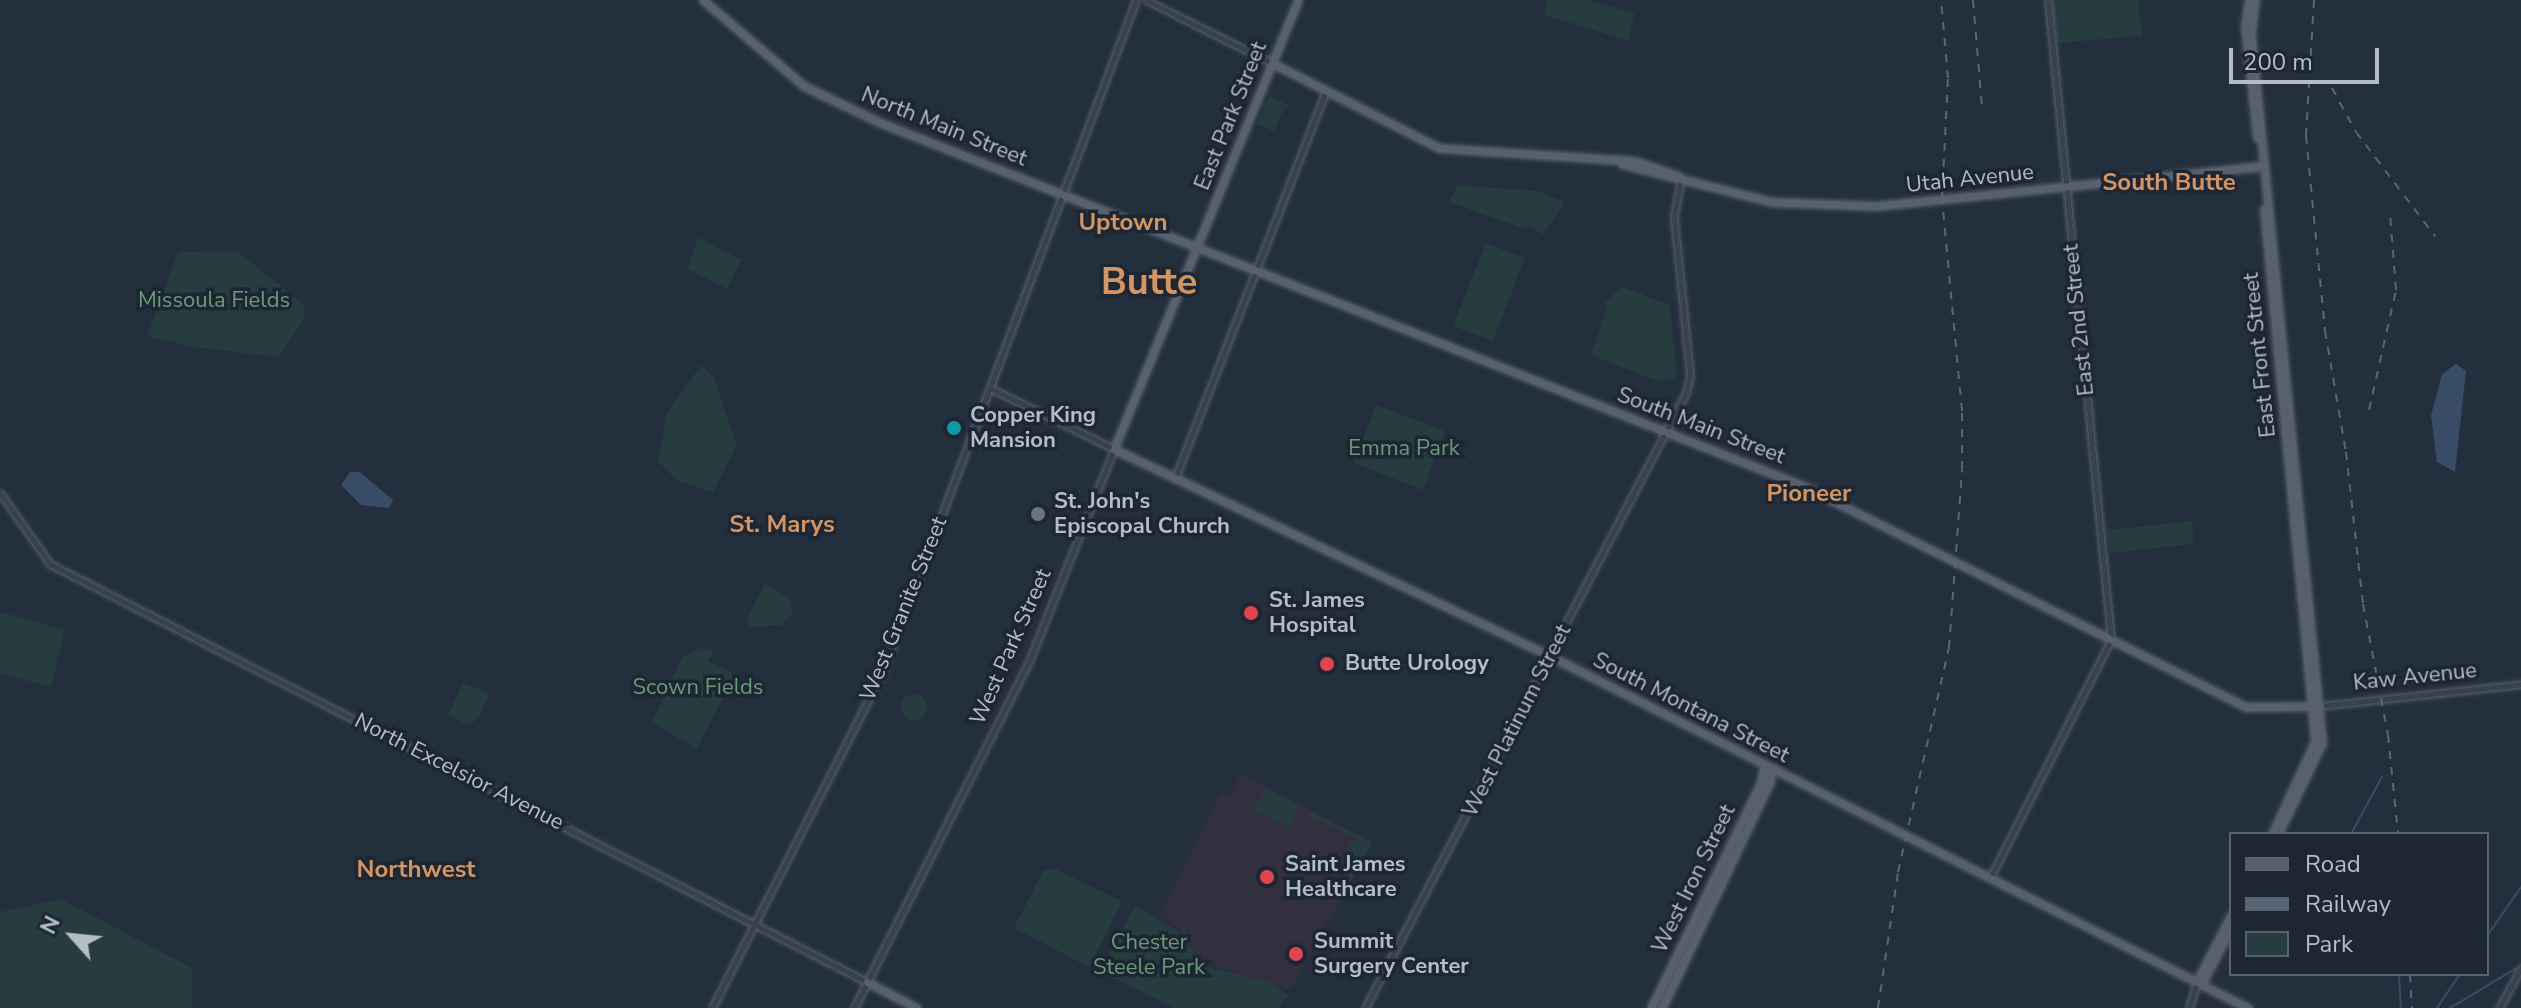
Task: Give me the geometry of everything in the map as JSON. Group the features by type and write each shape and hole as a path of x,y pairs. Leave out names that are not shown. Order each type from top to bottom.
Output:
{"main road":[{"name":"North Main Street","path":"703,0 776,65 819,95 1197,247"},
{"name":"East Park Street","path":"1197,247 1298,0"},
{"name":"East Front Street","path":"2252,0 2245,26 2316,706"},
{"path":"1272,63 1439,148 1622,164"},
{"name":"Utah Avenue","path":"1622,164 1635,161 1681,178"},
{"name":"Utah Avenue","path":"1622,164 1772,202 1876,206 2262,167"},
{"name":"South Main Street","path":"1197,247 1801,485 2247,707 2316,706"},
{"name":"West Park Street","path":"1114,449 1197,247"},
{"name":"South Montana Street","path":"1114,449 1550,656 2248,1008"},
{"path":"2273,832 2314,749 2316,706"},
{"path":"2279,832 2319,752 2316,706"},
{"name":"West Iron Street","path":"1651,1008 1767,766"},
{"name":"West Iron Street","path":"1662,1008 1770,782 1767,766"},
{"path":"2200,982 2229,919"},
{"path":"2200,982 2229,931"},
{"path":"867,982 917,1008"}],"street":[{"name":"West Granite Street","path":"712,1008 882,673 992,389 1136,0"},
{"path":"1146,0 1272,63"},
{"name":"East 2nd Street","path":"2048,0 2111,639"},
{"path":"1175,478 1326,91"},
{"name":"West Platinum Street","path":"1365,1008 1686,393 1690,375 1674,217 1681,178"},
{"path":"992,389 1114,449"},
{"name":"West Park Street","path":"854,1008 1031,657 1114,449"},
{"name":"North Excelsior Avenue","path":"0,493 50,564 867,982"},
{"path":"1990,878 2111,639"},
{"name":"Kaw Avenue","path":"2316,706 2521,684"},
{"path":"2499,1008 2521,968"}],"shaded area":[{"name":"Saint James Healthcare","path":"1241,775 1373,842 1290,990 1202,962 1177,927 1159,916 1222,793 1230,796"}],"green space":[{"path":"1548,0 1587,0 1634,13 1629,41 1544,15"},
{"path":"2053,0 2138,0 2142,36 2057,43"},
{"path":"1269,96 1291,106 1283,110 1274,131 1257,124"},
{"path":"1458,185 1537,191 1565,202 1542,235 1532,226 1522,228 1449,202"},
{"path":"698,237 741,260 727,289 688,269"},
{"path":"1486,243 1525,258 1493,341 1453,326"},
{"name":"Missoula Fields","path":"237,251 305,306 303,320 279,357 193,347 147,336 178,252"},
{"path":"1623,287 1670,305 1677,378 1657,381 1591,355 1607,309 1604,302"},
{"path":"701,365 713,377 737,445 713,492 678,481 658,461 666,415"},
{"name":"Emma Park","path":"1376,405 1445,431 1423,490 1354,463"},
{"path":"2192,521 2194,544 2110,553 2107,530"},
{"path":"765,583 789,598 793,612 782,625 748,627 747,618"},
{"path":"0,612 65,630 51,687 0,673"},
{"name":"Scown Fields","path":"701,648 714,650 708,661 735,674 697,749 652,722 682,657"},
{"path":"463,683 489,693 480,717 469,725 448,715"},
{"path":"914,694 923,698 927,707 923,716 914,720 905,716 901,707 905,698"},
{"path":"1265,788 1298,805 1290,828 1256,811 1246,826"},
{"path":"1312,812 1372,843 1346,890 1351,878 1332,863 1345,862 1351,841 1361,841 1315,819 1306,821"},
{"path":"1053,868 1122,901 1089,967 1014,928 1043,871"},
{"path":"61,899 192,968 192,1008 0,1008 0,912"},
{"name":"Chester Steele Park","path":"1135,906 1176,929 1205,966 1271,982 1288,995 1278,1008 1174,1008 1101,971"}],"water":[{"path":"2456,364 2466,371 2455,472 2437,462 2431,416 2442,374"},
{"path":"350,472 360,472 393,500 389,508 361,505 341,485"}],"waterway":[{"path":"2352,832 2382,777"},
{"path":"2489,933 2521,887"},
{"path":"2450,1008 2515,969"},
{"path":"2399,976 2401,1008"},
{"path":"2437,1008 2459,976"}],"railway":[{"path":"1878,1008 1898,872 1949,648 1962,469 1962,411 1942,199 1948,78 1941,0"},
{"path":"1973,0 1982,107"},
{"path":"2314,0 2306,136 2325,331 2346,452 2363,604 2388,735 2398,832"},
{"path":"2332,88 2356,132 2435,236"},
{"path":"2369,410 2396,290 2390,214"},
{"path":"2410,976 2412,1008"}],"place":[{"name":"Copper King Mansion","path":"954,428"},
{"name":"St. John's Episcopal Church","path":"1038,514"},
{"name":"St. James Hospital","path":"1251,613"},
{"name":"Butte Urology","path":"1327,664"},
{"name":"Saint James Healthcare","path":"1267,877"},
{"name":"Summit Surgery Center","path":"1296,954"}],"district":[{"name":"South Butte","path":"2169,183"},
{"name":"Uptown","path":"1123,223"},
{"name":"Butte","path":"1149,282"},
{"name":"Pioneer","path":"1809,494"},
{"name":"St. Marys","path":"782,525"},
{"name":"Northwest","path":"416,870"}]}
